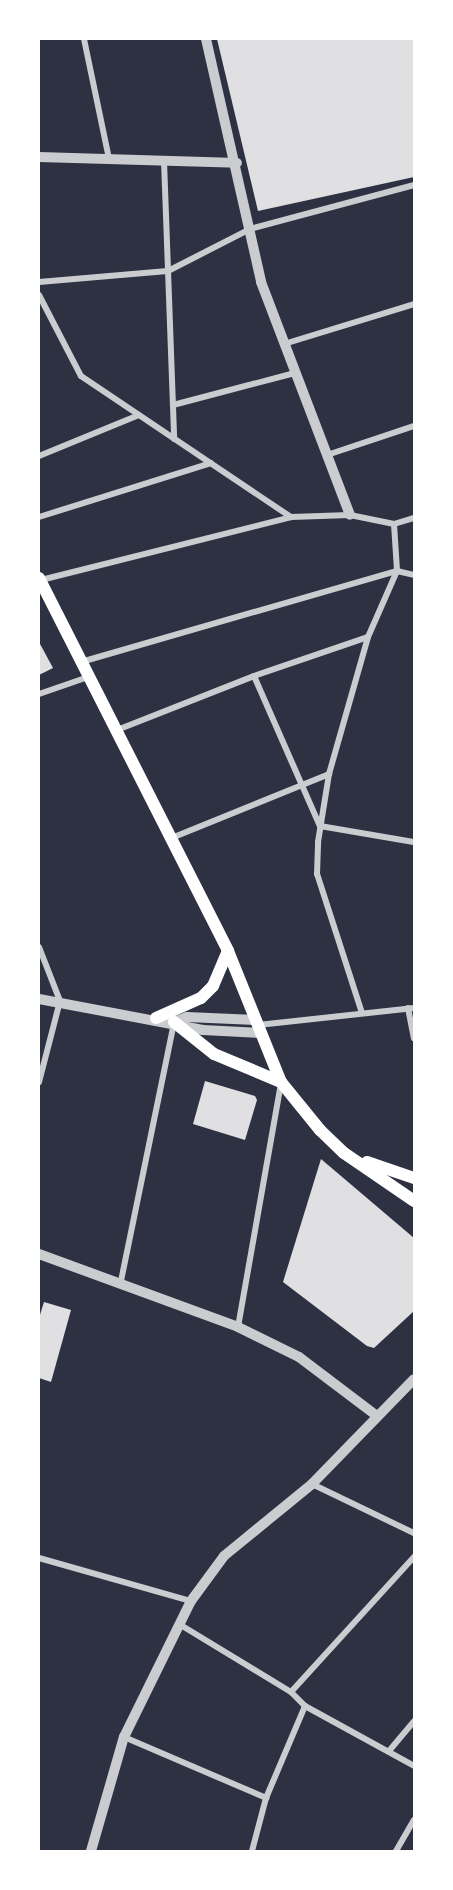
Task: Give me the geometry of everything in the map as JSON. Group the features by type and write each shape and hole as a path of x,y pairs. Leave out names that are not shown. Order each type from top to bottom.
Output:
{"main road":[{"path":"40,579 117,730 169,839 228,951 281,1082 320,1130 344,1153 414,1201"},
{"path":"156,1018 201,998 213,986 228,951"},
{"path":"174,1022 214,1054 281,1082"},
{"path":"344,1153 414,1178"}],"street":[{"path":"84,39 109,159"},
{"path":"206,39 237,163 261,282 350,515"},
{"path":"39,157 237,163"},
{"path":"164,160 174,439"},
{"path":"39,282 168,271 250,229 414,185"},
{"path":"39,295 81,376 291,517"},
{"path":"284,344 414,304"},
{"path":"173,405 295,373"},
{"path":"39,456 139,415"},
{"path":"327,455 414,426"},
{"path":"39,517 210,463"},
{"path":"40,579 291,517 350,515 394,524 414,518"},
{"path":"362,1013 317,874 320,826 329,774 368,637 397,571 394,524"},
{"path":"81,662 397,571 414,575"},
{"path":"117,730 254,676 368,637"},
{"path":"254,676 304,783 320,826"},
{"path":"39,694 88,677"},
{"path":"169,839 329,774"},
{"path":"320,826 414,842"},
{"path":"39,947 60,1001 39,1082"},
{"path":"39,999 174,1022 187,1017 258,1026 411,1008 414,1038"},
{"path":"121,1281 174,1022"},
{"path":"238,1327 281,1082"},
{"path":"39,1254 121,1281 238,1327 299,1357 377,1416"},
{"path":"91,1851 124,1737 191,1600 224,1556 312,1484 414,1379"},
{"path":"312,1484 414,1533"},
{"path":"291,1692 414,1557"},
{"path":"39,1558 191,1600"},
{"path":"178,1623 291,1692 305,1706 414,1767"},
{"path":"252,1851 266,1798 305,1706"},
{"path":"389,1751 414,1721"},
{"path":"124,1737 266,1798"},
{"path":"396,1851 414,1820"}],"building":[{"path":"217,39 413,39 414,177 258,211"},
{"path":"39,642 53,668 39,675"},
{"path":"205,1081 255,1096 257,1100 245,1140 193,1124"},
{"path":"321,1159 414,1238 414,1311 374,1348 367,1346 283,1282"},
{"path":"44,1302 71,1310 51,1382 39,1378 39,1318"}]}
